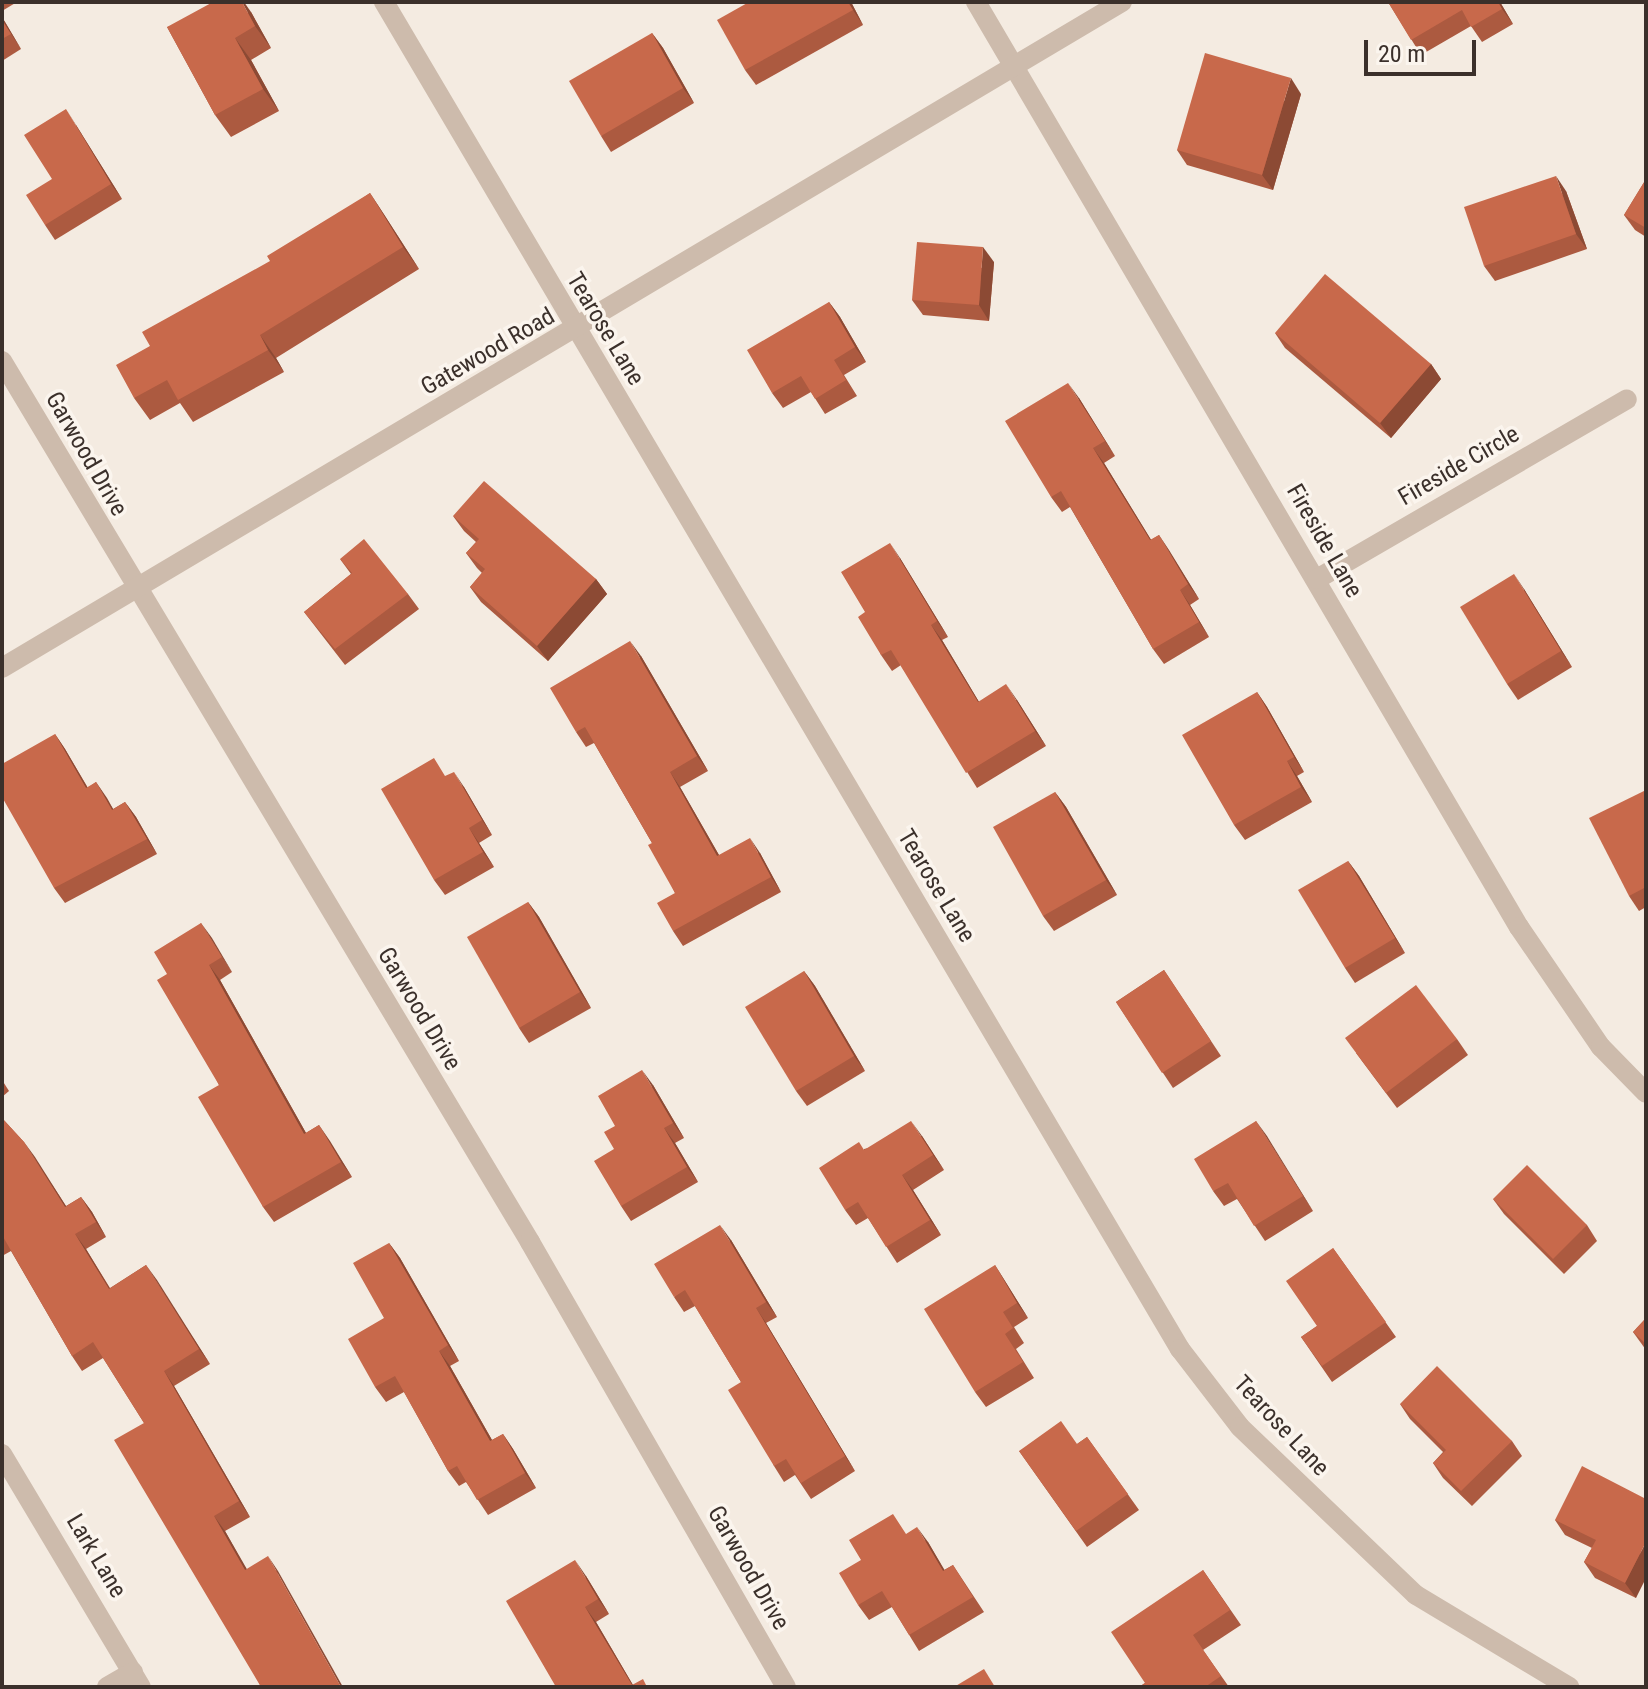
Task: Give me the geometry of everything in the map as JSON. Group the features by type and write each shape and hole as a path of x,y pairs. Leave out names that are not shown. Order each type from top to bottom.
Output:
{"street":[{"name":"Tearose Lane","path":"384,2 1180,1349 1240,1427 1416,1595 1569,1687"},
{"name":"Fireside Lane","path":"976,2 1519,927 1601,1047 1646,1093"},
{"name":"Gatewood Road","path":"2,668 576,331 1122,2"},
{"name":"Garwood Drive","path":"2,361 134,590 530,1242 786,1687"},
{"name":"Fireside Circle","path":"1317,579 1627,399"},
{"name":"Lark Lane","path":"2,1454 137,1679"},
{"path":"107,1687 137,1679"}],"building":[{"path":"213,2 242,2 255,26 235,38 263,89 215,115 167,27"},
{"path":"749,2 848,2 853,10 745,70 717,20"},
{"path":"1388,2 1498,2 1502,9 1471,27 1462,10 1411,40"},
{"path":"2,20 11,34 2,39"},
{"path":"652,33 683,88 601,136 569,81"},
{"path":"1205,53 1291,78 1262,175 1177,150"},
{"path":"66,109 111,184 45,225 26,195 52,179 24,135"},
{"path":"1556,176 1576,234 1484,266 1464,207"},
{"path":"1646,179 1646,228 1624,215"},
{"path":"370,193 403,247 260,335 268,350 178,400 167,380 134,398 116,365 150,346 142,332 270,261 267,256"},
{"path":"917,242 983,247 979,305 912,300"},
{"path":"1325,274 1431,364 1380,423 1275,333"},
{"path":"829,302 855,347 834,360 846,380 815,399 801,376 772,393 747,350"},
{"path":"1068,383 1105,441 1093,448 1150,540 1159,535 1188,584 1180,590 1199,622 1153,649 1061,491 1051,497 1005,421"},
{"path":"484,481 596,579 537,646 470,587 485,569 466,553 479,539 453,516"},
{"path":"364,539 408,594 335,649 304,612 352,573 340,559"},
{"path":"890,543 937,621 931,625 978,702 1006,684 1035,731 966,773 891,650 881,655 858,617 865,612 841,572"},
{"path":"1514,574 1561,651 1507,684 1460,607"},
{"path":"630,641 697,756 670,772 717,856 750,838 771,877 673,931 657,903 675,893 648,845 652,843 585,727 576,732 550,688"},
{"path":"1257,692 1294,757 1287,761 1301,787 1234,825 1182,735"},
{"path":"55,734 86,788 96,782 112,810 125,802 147,839 54,888 2,797 2,764"},
{"path":"434,758 445,776 454,772 482,820 469,828 483,852 434,880 381,789"},
{"path":"1646,790 1646,887 1629,896 1589,818"},
{"path":"1055,792 1106,880 1043,916 993,827"},
{"path":"1348,861 1395,938 1345,968 1298,890"},
{"path":"528,902 580,992 519,1028 467,937"},
{"path":"201,923 222,957 209,965 304,1134 319,1125 341,1162 263,1207 198,1097 219,1085 157,980 167,974 154,952"},
{"path":"1164,970 1211,1041 1162,1073 1116,1002"},
{"path":"804,971 854,1056 796,1091 745,1007"},
{"path":"1416,985 1457,1039 1386,1093 1345,1038"},
{"path":"642,1070 673,1123 664,1128 687,1167 621,1206 594,1161 614,1149 604,1132 615,1126 598,1096"},
{"path":"2,1118 24,1142 65,1207 81,1197 96,1222 75,1234 109,1289 146,1265 199,1349 164,1371 239,1501 214,1516 245,1570 268,1556 341,1687 261,1687 114,1440 144,1423 93,1342 72,1356 2,1235"},
{"path":"911,1121 933,1155 902,1175 930,1220 886,1247 858,1202 845,1210 819,1168 859,1142 864,1150"},
{"path":"1256,1121 1303,1196 1254,1226 1228,1183 1213,1191 1194,1159"},
{"path":"1527,1165 1587,1225 1553,1259 1493,1199"},
{"path":"720,1225 766,1302 756,1308 845,1456 801,1483 786,1459 774,1466 728,1390 741,1382 685,1290 674,1297 654,1264"},
{"path":"389,1243 448,1345 439,1351 490,1441 503,1434 525,1473 477,1500 457,1466 448,1471 395,1376 375,1387 348,1339 384,1318 353,1263"},
{"path":"1333,1248 1386,1322 1322,1366 1301,1337 1317,1326 1286,1281"},
{"path":"995,1265 1017,1303 1003,1312 1013,1328 1005,1334 1023,1362 975,1392 924,1309"},
{"path":"1646,1318 1646,1344 1633,1332"},
{"path":"1437,1366 1512,1441 1461,1491 1433,1463 1446,1450 1400,1404"},
{"path":"1061,1421 1077,1444 1087,1437 1128,1494 1076,1531 1019,1451"},
{"path":"1582,1466 1646,1499 1646,1542 1625,1583 1584,1562 1596,1540 1555,1520"},
{"path":"893,1514 906,1534 917,1527 943,1571 953,1565 973,1597 909,1635 882,1591 858,1605 839,1573 861,1560 849,1540"},
{"path":"575,1560 598,1599 585,1607 632,1685 643,1679 647,1687 556,1687 506,1601"},
{"path":"1203,1570 1230,1610 1193,1635 1221,1676 1205,1687 1139,1687 1145,1683 1111,1632"},
{"path":"984,1669 995,1687 954,1687"}]}
